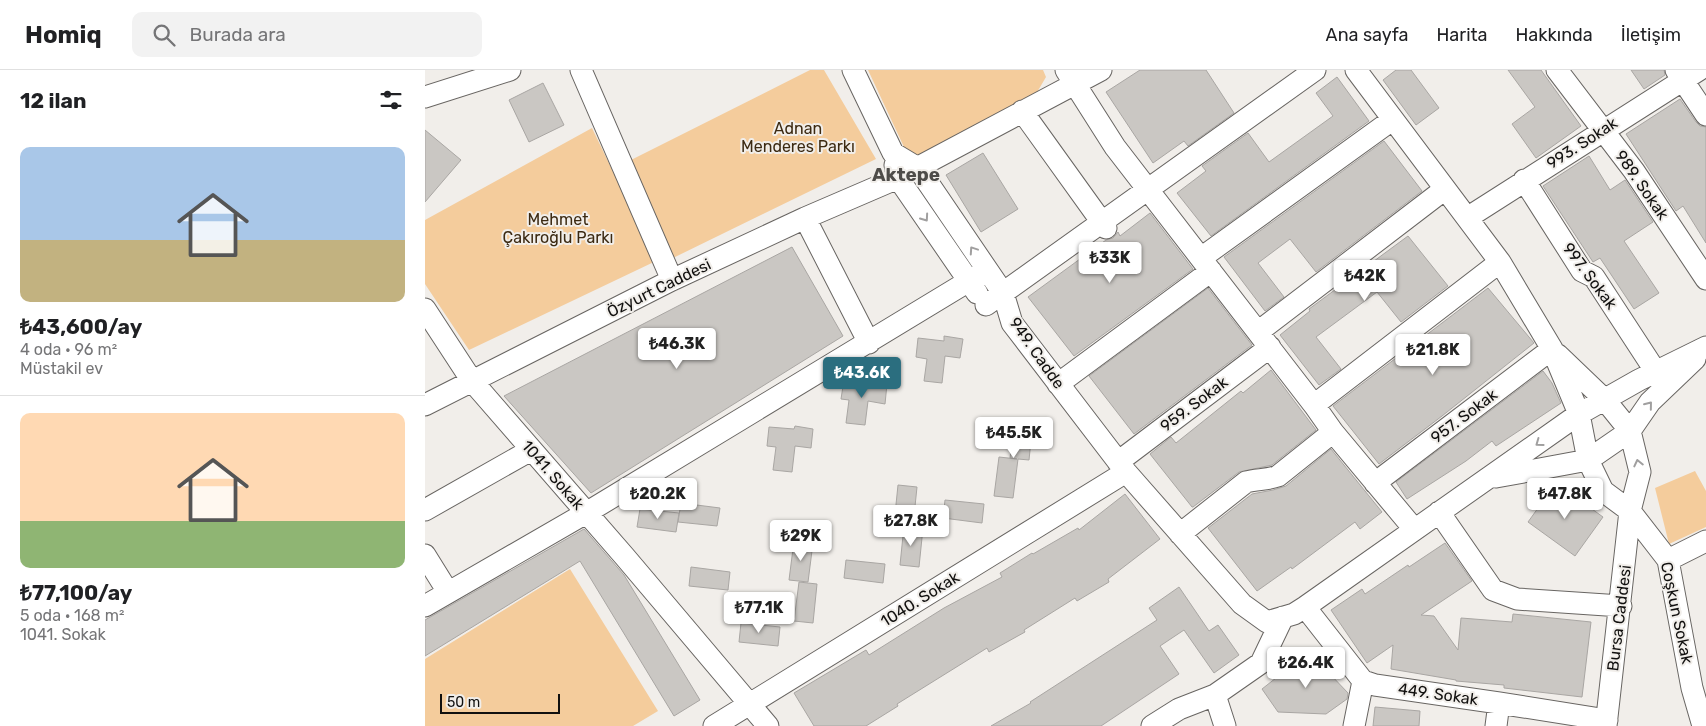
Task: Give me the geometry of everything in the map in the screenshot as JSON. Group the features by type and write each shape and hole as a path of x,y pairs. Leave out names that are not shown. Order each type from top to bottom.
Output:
{"street":[{"path":"425,97 510,70"},
{"path":"581,70 672,280"},
{"path":"853,70 893,153 901,182 969,282 997,302 1315,70"},
{"name":"Özyurt Caddesi","path":"425,405 672,280 805,218 901,182 1024,114 1073,81 1101,70"},
{"name":"989. Sokak","path":"1557,70 1634,171 1706,279"},
{"path":"1362,72 1392,120 1500,262 1552,349 1605,400 1631,431"},
{"path":"1686,73 1706,115"},
{"name":"993. Sokak","path":"1467,218 1603,130 1686,73"},
{"path":"1073,81 1115,147 1315,405 1333,432 1414,529"},
{"path":"1024,114 1104,225"},
{"path":"1058,384 1206,264 1392,120"},
{"name":"949. Cadde","path":"893,153 921,172 987,270 997,302 1122,467 1242,604 1267,622 1283,617"},
{"name":"997. Sokak","path":"1525,180 1582,271 1594,276 1656,372"},
{"name":"959. Sokak","path":"1122,467 1264,340 1445,189"},
{"path":"805,218 869,343"},
{"path":"1315,405 1500,262"},
{"path":"425,606 586,513 987,270"},
{"name":"1041. Sokak","path":"425,309 472,381 768,726"},
{"path":"1152,726 1179,709 1215,695 1261,663 1283,617 1294,614 1305,607 1579,414 1656,372 1706,348"},
{"path":"1489,479 1588,460 1631,431 1650,402 1706,348"},
{"name":"Coşkun Sokak","path":"1552,349 1579,414 1588,460 1603,492 1630,511 1668,560 1692,688 1703,726"},
{"name":"957. Sokak","path":"1375,483 1552,349"},
{"name":"Bursa Caddesi","path":"1606,723 1621,606 1630,511 1640,472 1631,431"},
{"path":"1180,534 1246,482 1255,479 1268,480 1278,476 1333,432"},
{"path":"425,510 531,450"},
{"name":"1040. Sokak","path":"714,726 1122,467"},
{"path":"1439,512 1493,590 1517,599 1621,606"},
{"path":"1668,560 1706,541"},
{"path":"425,555 448,592"},
{"path":"1305,607 1363,681 1355,726"},
{"name":"449. Sokak","path":"1363,681 1375,685 1499,703 1606,723"},
{"path":"1215,695 1225,726"},
{"path":"1496,726 1499,703"}],"green space":[{"name":"Adnan Menderes Parkı","path":"810,70 824,70 876,159 673,258 631,160"},
{"path":"868,70 1043,70 1046,77 1036,94 911,162"},
{"name":"Mehmet Çakıroğlu Parkı","path":"592,128 656,261 469,350 425,284 425,220"},
{"path":"1695,471 1706,491 1706,527 1669,544 1655,488"},
{"path":"570,569 658,711 633,726 425,726 425,659"}],"building":[{"path":"1140,70 1206,70 1234,113 1188,146 1184,141 1153,163 1106,92"},
{"path":"1396,70 1411,70 1439,108 1416,125 1383,80"},
{"path":"1508,70 1541,70 1581,126 1536,158 1512,124 1535,107"},
{"path":"1631,70 1664,70 1665,75 1644,89"},
{"path":"1337,77 1369,121 1211,236 1177,193 1206,171 1202,166 1248,133 1269,162 1333,116 1316,93"},
{"path":"543,83 564,125 529,142 509,100"},
{"path":"1680,99 1696,122 1700,126 1706,127 1706,243 1683,206 1676,211 1626,134"},
{"path":"425,130 461,160 425,202"},
{"path":"1384,141 1422,191 1316,272 1290,239 1258,263 1284,297 1265,311 1224,257"},
{"path":"983,153 1018,209 981,232 946,175"},
{"path":"1589,156 1610,190 1625,180 1653,222 1624,241 1659,293 1634,309 1600,258 1593,262 1543,186"},
{"path":"1150,213 1193,269 1074,356 1028,297 1106,240 1113,238 1118,232 1120,236"},
{"path":"1408,236 1448,286 1401,322 1377,292 1316,337 1341,369 1319,385 1280,335 1310,311 1309,309"},
{"path":"792,247 843,336 591,493 504,396"},
{"path":"1208,288 1252,345 1134,434 1089,376"},
{"path":"1488,288 1534,343 1379,464 1333,406"},
{"path":"944,336 963,339 960,358 945,356 942,383 924,381 927,359 916,357 918,338 944,341"},
{"path":"1271,370 1316,430 1272,465 1239,472 1192,507 1150,454 1171,437 1176,443 1241,391 1243,393"},
{"path":"1543,371 1552,383 1561,403 1496,446 1492,441 1466,461 1407,499 1396,482"},
{"path":"844,380 887,384 885,404 868,401 865,425 846,423 849,400 841,399"},
{"path":"1015,419 1033,421 1029,460 1018,459 1013,498 994,496 999,457 1017,459 1010,458"},
{"path":"795,426 813,429 811,448 795,446 792,472 773,470 776,447 767,446 769,427 794,429"},
{"path":"1331,449 1382,512 1360,529 1355,522 1292,569 1291,567 1257,591 1208,528 1252,494 1286,486"},
{"path":"1556,483 1603,517 1575,556 1528,522"},
{"path":"898,485 917,487 913,526 894,524"},
{"path":"1125,494 1160,539 1108,579 1109,582 1077,601 1075,598 1024,630 1025,632 989,652 987,648 897,704 898,706 866,726 814,726 794,693 866,650 869,655 944,608 1002,577 1000,573 1032,553 1078,528 1079,530"},
{"path":"945,500 984,504 982,523 943,518"},
{"path":"681,503 720,508 717,526 678,522"},
{"path":"640,509 679,513 676,532 637,527"},
{"path":"904,526 923,528 919,567 900,565"},
{"path":"584,529 624,575 700,700 674,716 580,561 425,656 425,620"},
{"path":"794,541 813,543 808,582 789,580"},
{"path":"1445,543 1472,581 1421,615 1434,616 1458,650 1461,618 1512,622 1513,614 1591,622 1582,697 1504,688 1504,685 1456,681 1391,669 1393,645 1367,663 1331,610 1362,589 1365,594"},
{"path":"846,560 885,564 883,583 844,578"},
{"path":"691,567 730,572 728,590 689,586"},
{"path":"799,582 817,584 813,623 794,621"},
{"path":"1179,587 1209,631 1218,625 1239,655 1214,673 1184,630 1160,646 1179,674 1101,726 991,726 1031,703 1157,620 1149,608"},
{"path":"741,623 780,627 778,646 739,642"},
{"path":"1309,652 1348,693 1347,699 1326,714 1278,712 1262,689"},
{"path":"1375,707 1420,711 1419,726 1373,726"}],"district":[{"name":"Aktepe","path":"906,174"}]}
